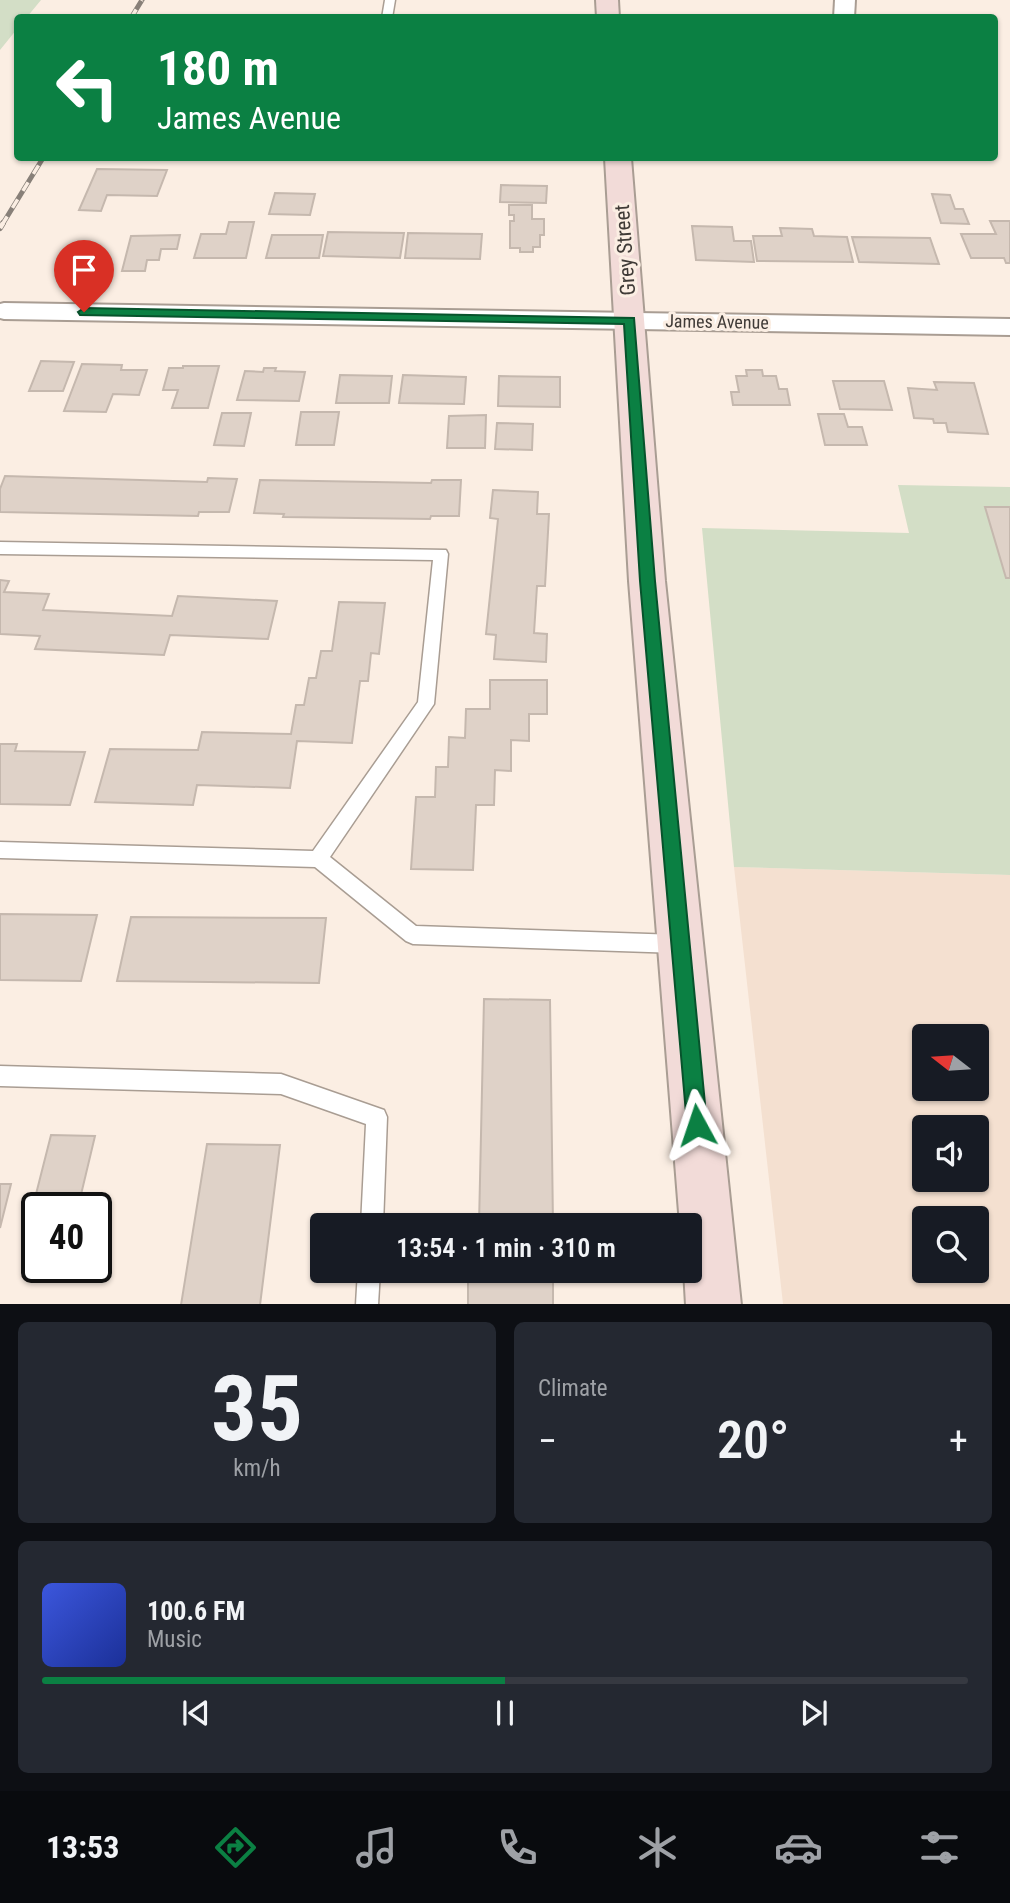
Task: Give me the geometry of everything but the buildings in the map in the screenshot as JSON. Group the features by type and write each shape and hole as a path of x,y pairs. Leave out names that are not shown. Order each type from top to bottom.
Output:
{"street":[{"name":"Grey Street","path":"618,161 647,581 714,1304"},
{"name":"James Avenue","path":"2,315 1010,327"}],"lane":[{"path":"0,548 440,554 426,704 318,859"},
{"path":"0,850 318,859 413,934 680,944"},
{"path":"0,1076 281,1084 377,1117 373,1213"},
{"path":"368,1304 369,1283"}],"shaded area":[{"path":"734,867 1010,875 1010,1304 783,1304"}],"green space":[{"path":"0,0 41,0 29,14 14,14 14,33 0,50"},
{"path":"898,485 1010,487 1010,875 734,867 702,528 909,533"}],"railway":[{"path":"133,14 142,0"},
{"path":"2,225 41,161"},
{"path":"0,228 3,223"}],"route":[{"path":"84,312 630,321 647,581 697,1125"}]}
